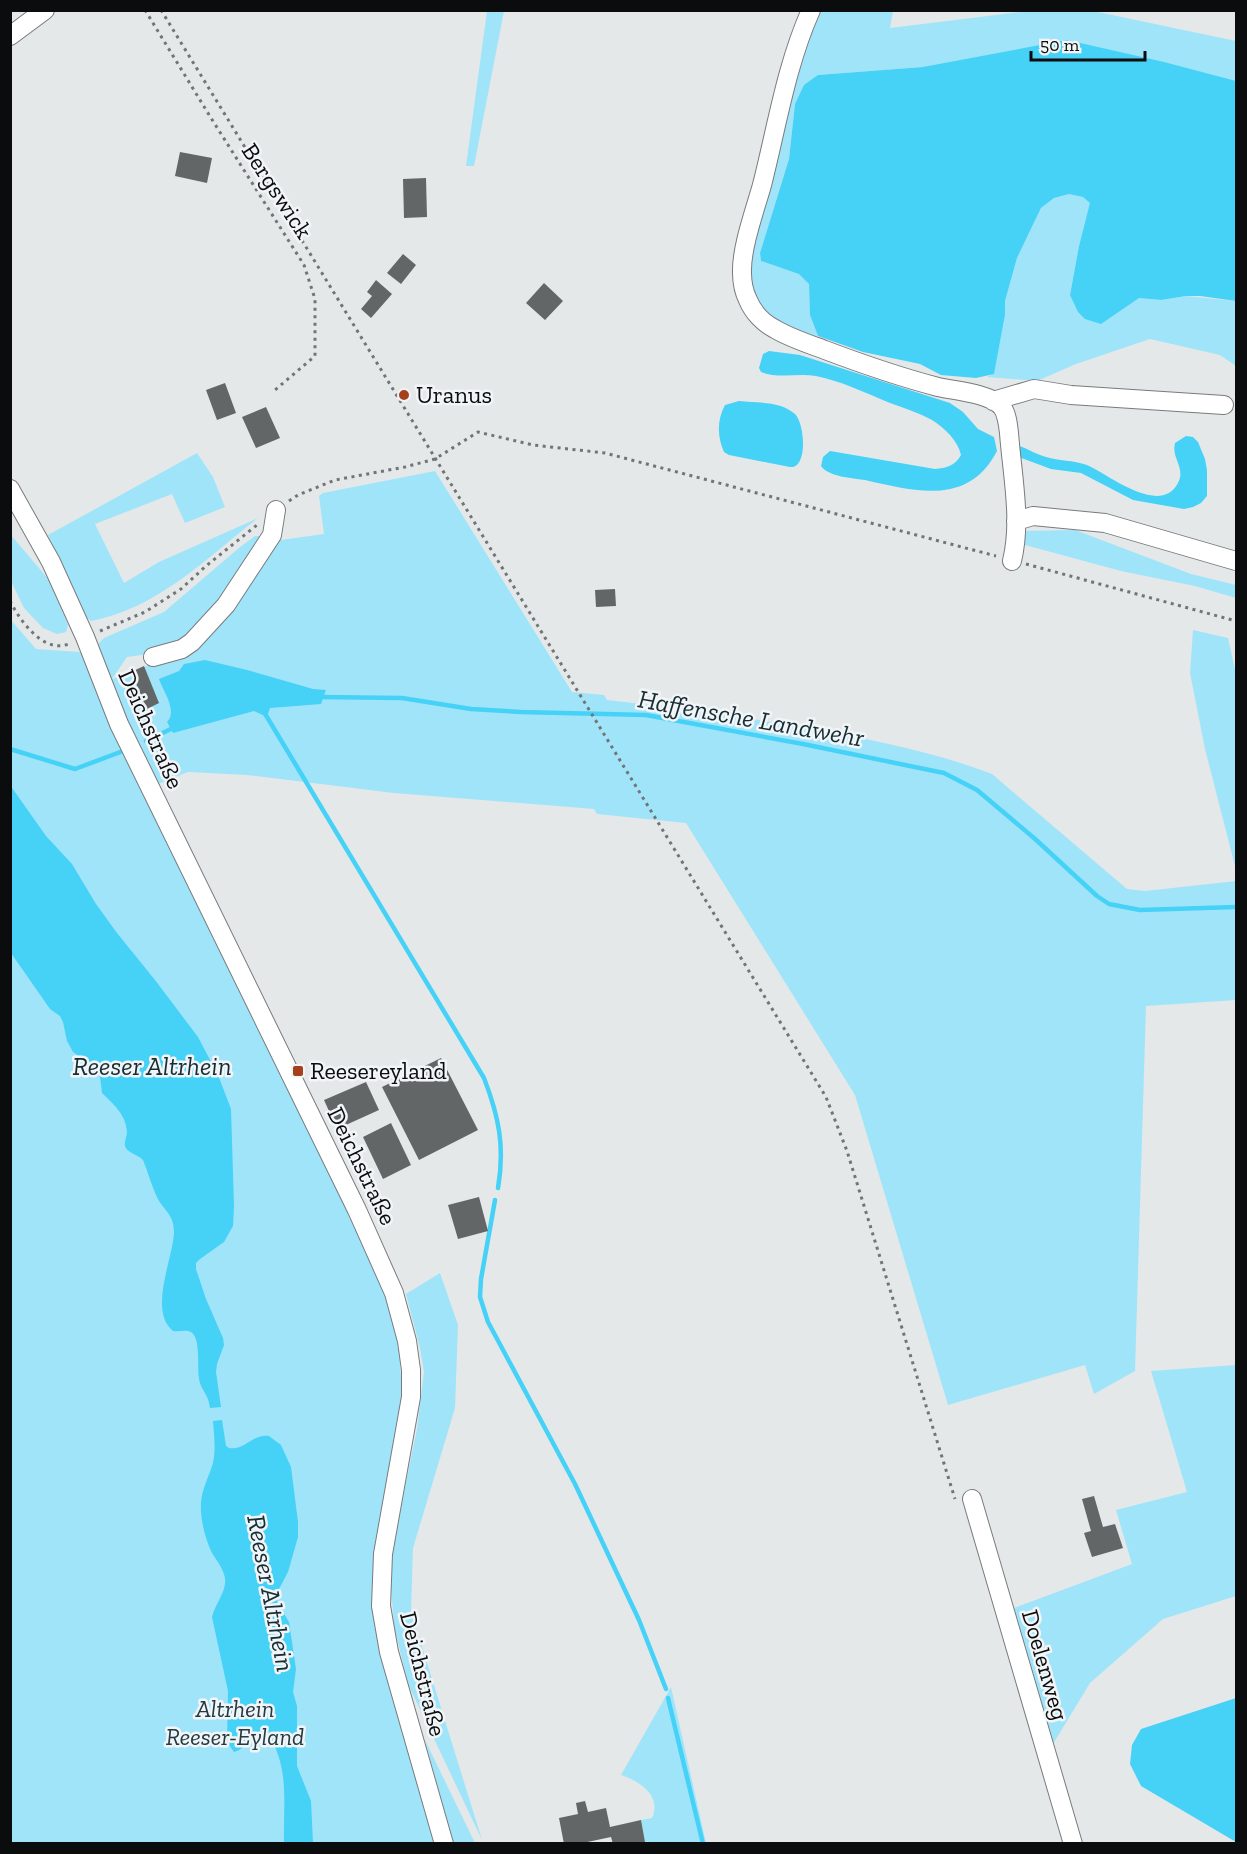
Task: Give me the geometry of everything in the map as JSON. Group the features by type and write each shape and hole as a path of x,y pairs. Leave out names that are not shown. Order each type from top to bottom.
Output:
{"street":[{"path":"10,36 45,10"},
{"path":"811,10 801,34 781,101 744,255 741,272 748,300 759,316 774,329 799,340 846,358 937,387 976,395 993,401 1002,408 1007,419 1016,521 1016,544 1012,561"},
{"path":"993,401 1034,389 1071,395 1224,405"},
{"name":"Deichstraße","path":"10,489 51,562 85,637 119,724 357,1210 394,1293 407,1341 411,1370 411,1397 383,1554 381,1606 389,1652 444,1844"},
{"path":"153,657 182,649 226,604 272,535 276,510"},
{"path":"1016,521 1033,516 1105,523 1236,561"},
{"name":"Doelenweg","path":"964,1501 1073,1844"}],"path":[{"name":"Bergswick","path":"145,10 304,265 315,299 315,356 274,390"},
{"path":"161,10 826,1097 847,1151 964,1501"},
{"path":"10,601 21,619 36,636 56,646 71,644 146,612 168,598 276,510 298,495 335,480 435,459 478,432 533,445 605,453 1236,621"}],"green space":[{"path":"487,11 504,11 474,166 466,166"},
{"path":"820,11 893,11 890,28 1029,11 1093,11 1236,41 1236,81 923,67 818,75 795,104 789,159 760,253 761,261 800,274 809,284 810,315 818,336 808,335 783,325 761,308 753,296 748,269 786,105"},
{"path":"1069,194 1083,197 1091,203 1079,246 1070,295 1133,301 1139,298 1161,300 1186,296 1236,301 1236,366 1220,355 1150,339 1076,364 1037,381 987,377 994,373 1005,315 1005,301 1017,258 1041,208 1054,198"},
{"path":"197,453 213,477 225,507 185,523 172,494 95,524 124,583 159,562 258,518 200,565 159,594 115,615 91,621 85,616 48,535"},
{"name":"Altrhein Reeser-Eyland","path":"435,471 572,692 604,695 607,700 732,716 830,732 900,746 946,759 992,774 1127,889 1145,891 1236,881 1236,1000 1146,1006 1135,1371 1094,1394 1085,1365 948,1405 855,1095 686,823 597,814 594,809 394,793 247,775 188,772 142,790 383,1284 394,1319 400,1356 402,1402 375,1549 401,1726 434,1843 11,1843 10,619 36,649 80,652 95,685 99,643 104,638 164,612 240,547 255,536 265,536 220,605 182,643 148,654 127,657 112,679 184,652 274,541 324,534 319,496 323,493"},
{"path":"1075,530 1191,574 1236,585 1236,598 1195,586 1121,571 1025,545 1022,531"},
{"path":"10,534 50,581 68,625 66,632 57,634 43,628 24,608 11,581"},
{"path":"1193,630 1228,638 1236,674 1236,870 1205,749 1190,673"},
{"path":"440,1273 458,1325 455,1408 413,1548 411,1611 482,1840 408,1684 394,1626 391,1587 393,1545 417,1429 424,1372 406,1294"},
{"path":"1236,1365 1236,1596 1163,1619 1090,1683 1053,1744 1011,1609 1132,1564 1116,1510 1187,1492 1151,1371"},
{"path":"671,1687 706,1843 635,1843 645,1842 641,1820 652,1818 654,1803 652,1796 642,1785 621,1775"},
{"path":"425,1740 475,1843 453,1843"}],"water":[{"path":"1067,40 1236,81 1236,301 1200,296 1161,300 1139,298 1101,324 1085,319 1078,312 1070,295 1090,203 1083,197 1069,194 1054,198 1041,208 1017,258 1005,301 1005,315 994,374 976,378 941,375 920,364 863,352 818,336 810,315 809,284 799,274 761,261 760,253 789,159 795,104 804,85 818,75 923,67"},
{"path":"769,351 800,355 950,403 963,412 978,429 994,437 997,451 985,469 971,481 955,488 938,491 902,488 829,473 821,466 823,457 830,451 935,469 950,466 961,455 954,440 946,431 932,420 917,413 825,378 761,372 759,368 763,354"},
{"path":"739,401 776,405 795,414 803,436 802,454 796,466 790,467 729,455 724,452 719,434 720,416 725,405"},
{"path":"1186,436 1193,437 1198,442 1205,459 1207,496 1201,503 1184,509 1133,500 1081,473 1051,469 1016,456 1015,445 1046,457 1087,465 1120,484 1147,495 1159,496 1170,492 1178,483 1180,468 1174,448 1175,443"},
{"path":"205,660 313,689 326,690 321,704 270,708 267,717 254,711 173,733 167,722 171,712 169,701 159,679 179,671 184,664"},
{"name":"Reeser Altrhein","path":"10,785 46,836 72,864 117,933 198,1037 218,1075 231,1109 233,1226 224,1242 196,1263 206,1299 223,1338 224,1345 216,1372 221,1407 210,1408 208,1398 201,1386 194,1335 189,1331 173,1331 162,1311 164,1284 173,1243 172,1220 156,1195 143,1160 126,1148 127,1132 124,1120 102,1093 100,1077 87,1062 73,1052 67,1041 60,1016 50,1009 11,953"},
{"path":"222,1420 226,1446 235,1448 257,1437 269,1436 281,1445 291,1467 298,1537 288,1572 279,1589 277,1602 289,1622 296,1669 293,1692 297,1706 297,1766 311,1801 313,1843 284,1843 282,1769 274,1745 260,1739 251,1741 234,1752 227,1742 228,1691 212,1617 224,1588 225,1578 207,1541 201,1509 203,1492 214,1458 213,1421"},
{"path":"1236,1698 1236,1842 1141,1786 1130,1764 1132,1745 1141,1729"}],"building":[{"path":"180,152 212,158 207,183 175,176"},
{"path":"426,178 427,217 404,218 403,179"},
{"path":"403,254 416,265 401,284 387,273"},
{"path":"376,280 392,294 371,318 361,309 372,296 367,292"},
{"path":"544,283 563,301 545,320 526,303"},
{"path":"225,383 236,413 217,420 206,390"},
{"path":"266,407 280,438 256,448 242,417"},
{"path":"615,589 616,606 596,607 595,590"},
{"path":"144,666 159,703 147,709 131,672"},
{"path":"441,1058 478,1130 419,1160 382,1087"},
{"path":"366,1082 379,1110 337,1129 324,1100"},
{"path":"391,1123 411,1165 383,1179 363,1137"},
{"path":"479,1197 488,1231 458,1239 448,1205"},
{"path":"1094,1496 1103,1527 1115,1524 1123,1548 1092,1557 1084,1533 1091,1531 1082,1499"},
{"path":"585,1801 588,1812 606,1808 610,1827 641,1820 645,1842 613,1844 611,1837 578,1844 564,1844 559,1818 578,1814 576,1803"}],"waterway":[{"name":"Haffensche Landwehr","path":"318,697 402,698 471,709 521,712 646,715 944,773 977,790 1109,904 1140,910 1236,907"},
{"path":"264,712 484,1078 494,1106 501,1145 498,1188"},
{"name":"Haffensche Landwehr","path":"146,741 175,727"},
{"path":"10,749 75,769 123,751"},
{"path":"495,1200 481,1279 480,1297 488,1322 575,1484 639,1620 666,1689"},
{"path":"668,1698 703,1844"}],"place":[{"name":"Uranus","path":"404,395"},
{"name":"Reesereyland","path":"298,1071"}]}
